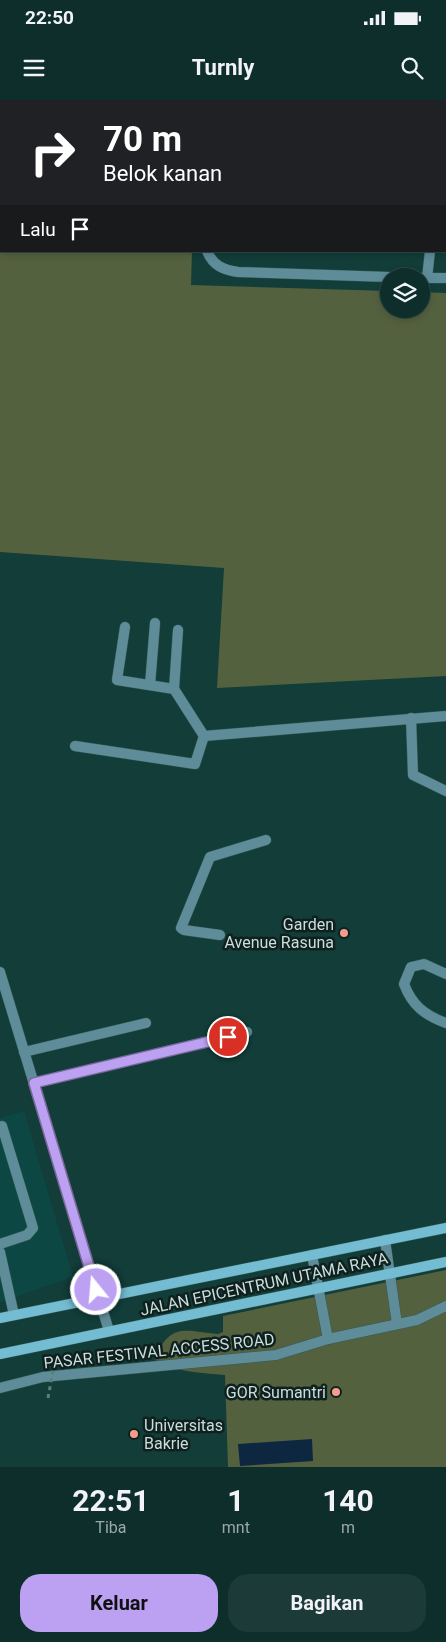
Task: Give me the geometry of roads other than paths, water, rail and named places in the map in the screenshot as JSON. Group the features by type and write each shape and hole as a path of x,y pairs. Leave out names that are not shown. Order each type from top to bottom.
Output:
{"main road":[{"name":"JALAN EPICENTRUM UTAMA RAYA","path":"0,1318 446,1228"},
{"name":"JALAN EPICENTRUM UTAMA RAYA","path":"0,1354 446,1262"}],"lane":[{"path":"208,252 214,263 224,270 380,277"},
{"path":"426,268 430,252"},
{"path":"430,278 446,278"},
{"path":"150,685 154,623"},
{"path":"124,628 117,680 174,689"},
{"path":"178,630 174,689 204,736"},
{"path":"204,736 446,716"},
{"path":"411,718 413,775 446,791"},
{"path":"75,746 194,764 204,736"},
{"path":"220,935 181,928 206,865 210,857 266,840"},
{"path":"446,974 424,964 411,968 404,984 410,1000 428,1014 446,1023"},
{"path":"0,972 109,1331"},
{"path":"24,1052 146,1023"},
{"path":"34,1083 247,1032"},
{"path":"0,1244 27,1235 34,1228 2,1126"},
{"path":"385,1240 397,1324"},
{"path":"0,1252 3,1278 14,1315"},
{"path":"312,1255 328,1339"},
{"name":"PASAR FESTIVAL ACCESS ROAD","path":"0,1388 43,1378 276,1355 328,1339 417,1320 446,1306"}],"place":[{"name":"Garden Avenue Rasuna","path":"344,933"},
{"name":"GOR Sumantri","path":"336,1392"},
{"name":"Universitas Bakrie","path":"134,1434"}]}
